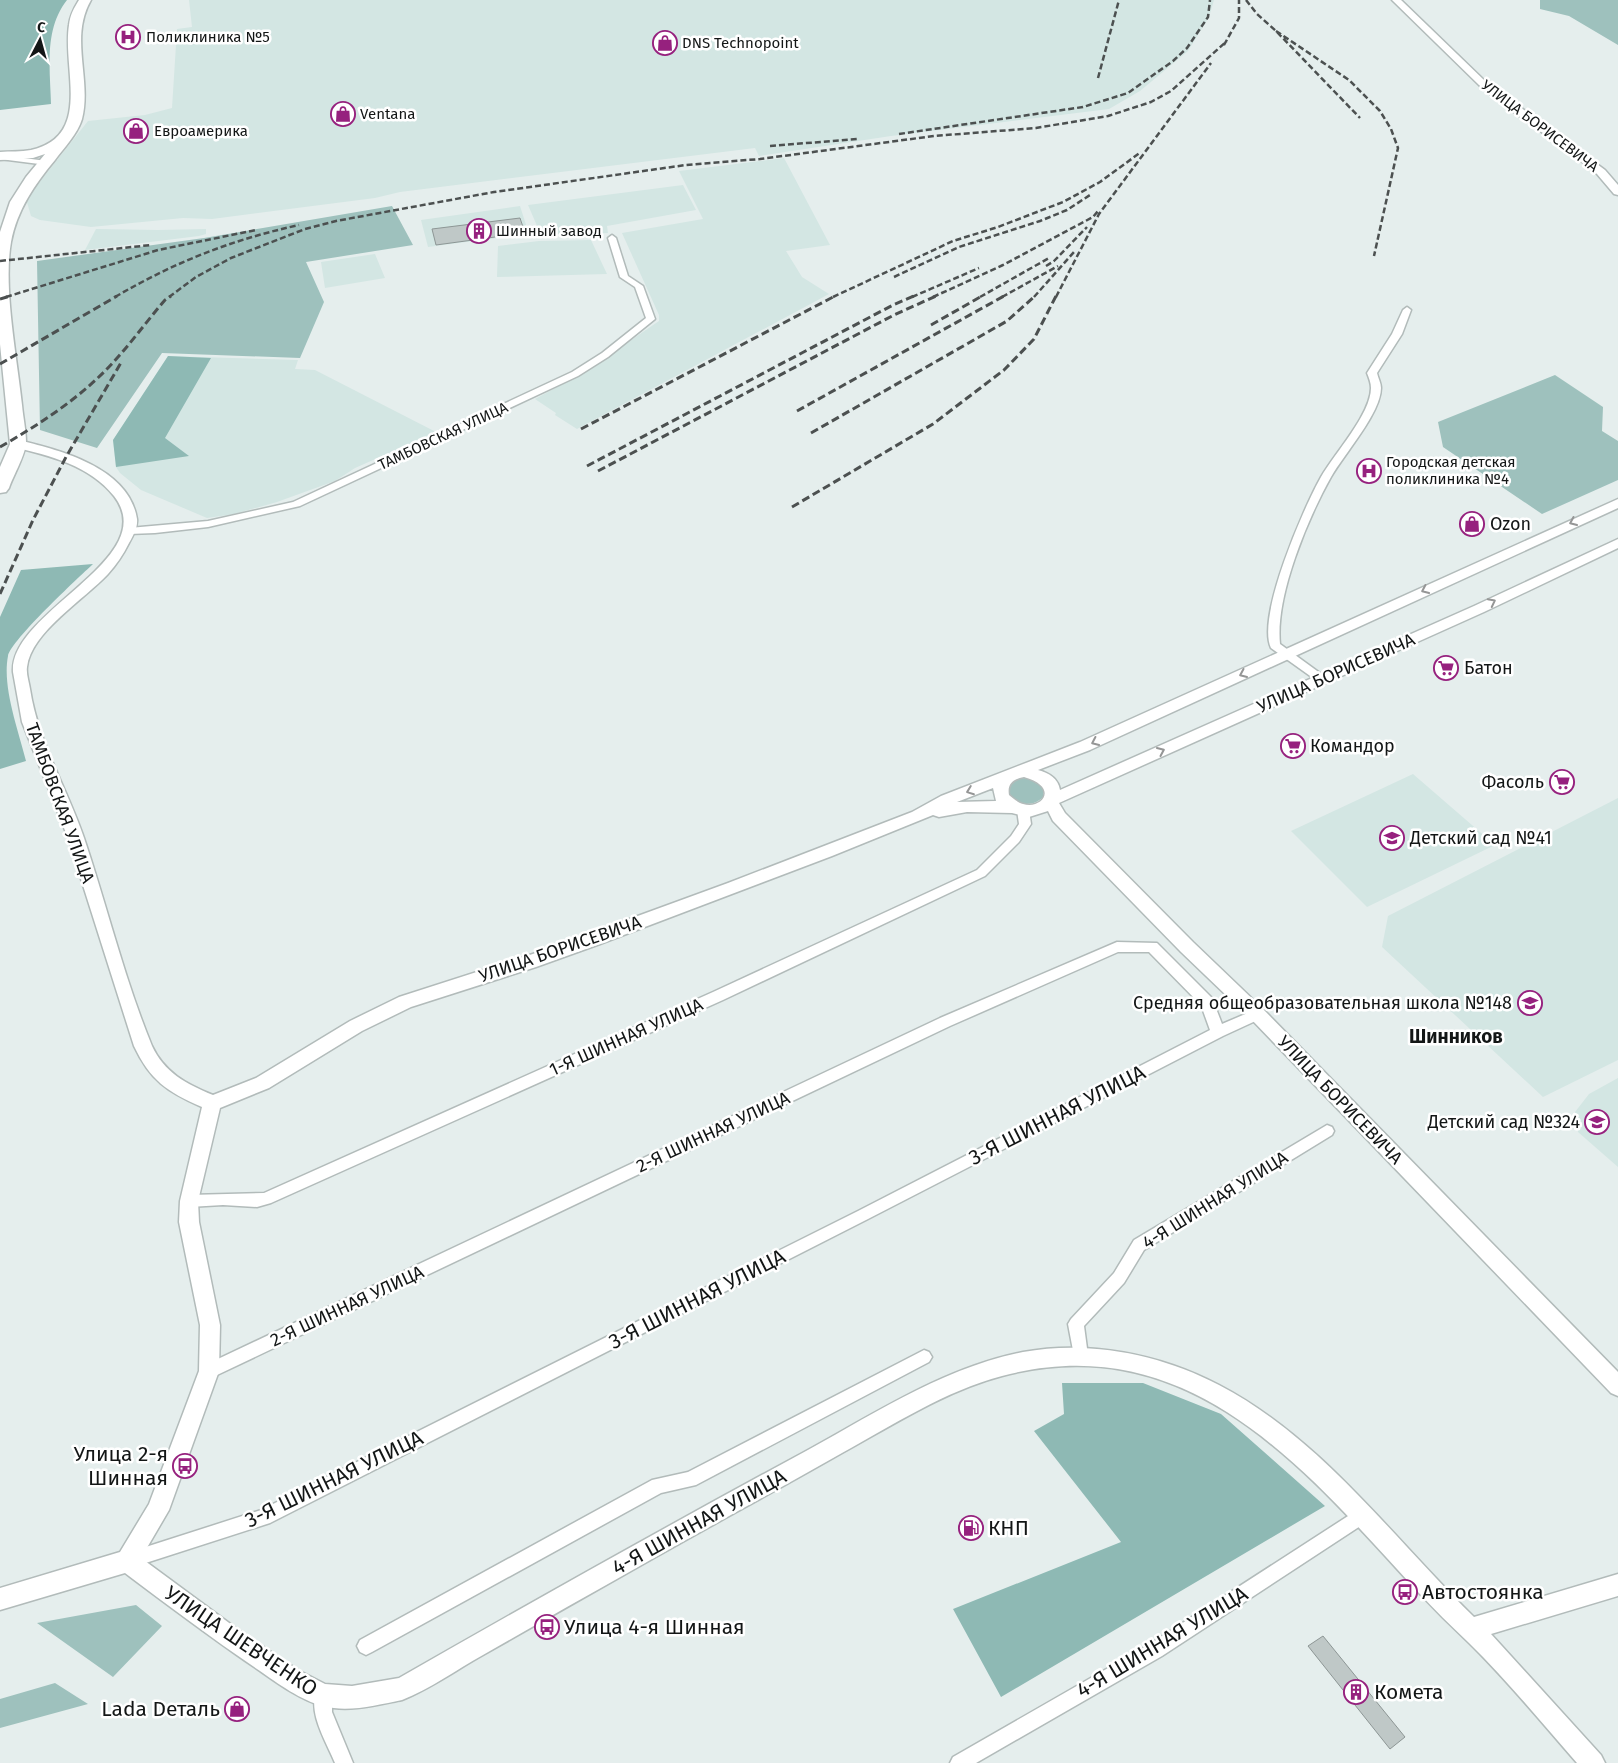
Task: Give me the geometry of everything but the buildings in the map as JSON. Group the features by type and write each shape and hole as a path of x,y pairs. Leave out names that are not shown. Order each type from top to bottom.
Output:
{"main road":[{"path":"17,202 62,142 75,120 77,108 75,26 78,12 85,0"},
{"path":"0,157 33,154 62,142"},
{"path":"0,157 15,166 21,177 17,202 4,242 2,261 3,298 18,444 0,488"}],"street":[{"name":"УЛИЦА БОРИСЕВИЧА","path":"1396,0 1482,84 1578,153 1601,172 1618,192"},
{"path":"0,157 47,163"},
{"name":"ТАМБОВСКАЯ УЛИЦА","path":"128,531 208,524 296,504 574,374 605,354 651,319 639,286 624,277 612,238"},
{"name":"УЛИЦА БОРИСЕВИЧА","path":"1287,654 1275,645 1272,638 1273,621 1291,560 1310,508 1326,476 1353,439 1372,402 1376,388 1372,373 1397,334 1407,310"},
{"name":"ТАМБОВСКАЯ УЛИЦА","path":"18,444 66,457 104,479 120,494 131,520 121,551 111,564 40,631 27,649 20,666 24,702 76,837 105,934 139,1035 152,1064 180,1089 212,1103"},
{"name":"УЛИЦА БОРИСЕВИЧА","path":"212,1103 237,1096 263,1083 367,1019 405,1002 546,956 918,816 947,800 1085,746 1618,503"},
{"name":"УЛИЦА БОРИСЕВИЧА","path":"918,816 967,806 1023,809 1054,806 1320,679 1479,609 1618,543"},
{"path":"1287,654 1320,679"},
{"path":"1023,809 1002,798 1000,786 1008,776 1015,773 1033,773 1048,781 1054,794 1054,806"},
{"name":"УЛИЦА БОРИСЕВИЧА","path":"1054,806 1187,946 1257,1014 1618,1386"},
{"name":"1-Я ШИННАЯ УЛИЦА","path":"189,1201 223,1199 257,1201 266,1199 718,996 981,873 1015,839 1025,824 1023,809"},
{"name":"2-Я ШИННАЯ УЛИЦА","path":"209,1371 945,1022 1117,947 1152,947 1208,1002 1218,1032"},
{"name":"3-Я ШИННАЯ УЛИЦА","path":"127,1561 264,1517 854,1220 1218,1032 1257,1014"},
{"path":"0,1599 127,1561 158,1510 209,1371 210,1326 189,1222 189,1201 212,1103"},
{"name":"4-Я ШИННАЯ УЛИЦА","path":"1080,1356 1076,1324 1119,1278 1139,1245 1327,1131"},
{"name":"4-Я ШИННАЯ УЛИЦА","path":"323,1695 352,1698 402,1689 724,1507 930,1395 987,1371 1024,1361 1080,1356 1146,1365 1177,1375 1214,1392 1254,1417 1282,1438 1340,1491 1593,1763"},
{"path":"366,1646 658,1486 690,1479 924,1357"},
{"name":"4-Я ШИННАЯ УЛИЦА","path":"959,1763 1156,1650 1362,1515"},
{"name":"УЛИЦА ШЕВЧЕНКО","path":"127,1561 232,1639 290,1678 323,1695 323,1712 344,1763"},
{"path":"1470,1629 1618,1585"}],"shaded area":[{"path":"0,0 67,0 60,11 52,36 50,50 51,104 0,110"},
{"path":"189,0 1214,0 1209,17 1188,51 1140,91 1109,109 891,136 759,156 755,148 400,192 375,198 212,219 183,218 91,227 40,220 31,216 26,199 88,121 145,115 172,108 177,29 192,27"},
{"path":"1540,0 1618,0 1618,45 1569,16 1540,9"},
{"path":"784,158 830,245 786,251 802,277 829,294 577,429 535,399 583,373 659,321 659,315 622,233 703,219 679,171"},
{"path":"683,185 696,210 607,226 608,233 541,235 528,205"},
{"path":"392,206 413,245 306,262 324,302 300,358 162,353 97,448 40,430 37,261 204,238"},
{"path":"520,206 528,231 527,234 428,247 421,220"},
{"path":"96,229 206,229 206,234 85,250"},
{"path":"591,240 607,274 497,277 498,246 539,241"},
{"path":"375,254 385,278 325,288 321,262"},
{"path":"168,356 298,360 295,369 315,370 436,432 355,468 335,481 277,502 234,514 207,518 141,490 120,473 116,467 113,440"},
{"path":"168,356 211,358 165,438 189,456 116,467 113,440"},
{"path":"1555,375 1603,407 1602,431 1618,441 1618,480 1542,514 1443,447 1438,422"},
{"path":"93,564 32,624 20,637 8,656 7,681 9,694 26,761 0,769 0,617 21,570"},
{"name":"Детский сад №41","path":"1413,774 1495,845 1367,907 1291,831"},
{"path":"1026,778 1038,781 1044,789 1043,797 1039,801 1024,804 1014,800 1008,791 1014,781"},
{"name":"Средняя общеобразовательная школа №148","path":"1618,798 1618,1060 1543,1097 1382,947 1388,916"},
{"name":"Детский сад №324","path":"1618,1078 1618,1167 1578,1132 1575,1112 1589,1094"},
{"path":"1062,1383 1143,1383 1221,1414 1325,1506 1001,1697 953,1609 1121,1542 1034,1431 1064,1414"},
{"path":"136,1605 162,1626 113,1677 37,1623"},
{"path":"55,1683 88,1704 0,1728 0,1699"}],"railway":[{"path":"1098,78 1119,0"},
{"path":"899,134 1083,107 1128,93 1173,61 1187,48 1208,17 1210,0"},
{"path":"1225,42 1239,18 1239,0"},
{"path":"1246,0 1257,14 1276,31"},
{"path":"1276,31 1349,80 1380,111 1391,129 1398,148 1374,256"},
{"path":"1276,31 1360,118"},
{"path":"169,297 196,277 231,258 305,229 336,221 494,192 686,165 760,159 934,136 1036,128 1108,116 1151,102 1171,91 1225,42"},
{"path":"1056,297 1099,214 1211,63"},
{"path":"770,146 857,139"},
{"path":"834,297 953,241 998,227 1063,202 1100,182 1141,152"},
{"path":"894,277 959,247 1040,221 1067,210 1090,195"},
{"path":"933,297 1003,265 1093,217 1098,211"},
{"path":"115,297 137,284 204,254 227,245 299,225"},
{"path":"1046,266 1054,261 1087,227"},
{"path":"6,297 158,250 256,230"},
{"path":"0,261 151,245"},
{"path":"1034,296 1074,252"},
{"path":"980,297 1049,258"},
{"path":"1002,297 1058,266"},
{"path":"912,297 979,268"},
{"path":"0,299 10,296"},
{"path":"0,364 117,296"},
{"path":"0,447 81,393 121,354 165,300 171,296"},
{"path":"587,466 893,305 914,296"},
{"path":"598,471 894,315 936,296"},
{"path":"931,325 982,296"},
{"path":"797,411 1004,296"},
{"path":"811,433 1007,321 1034,296"},
{"path":"792,507 933,424 1004,370 1034,339 1056,296"},
{"path":"581,429 834,297"},
{"path":"0,594 33,520 66,457 122,361"}],"place":[{"name":"Поликлиника №5","path":"128,37"},
{"name":"DNS Technopoint","path":"665,43"},
{"name":"Ventana","path":"343,114"},
{"name":"Евроамерика","path":"136,131"},
{"name":"Шинный завод","path":"479,231"},
{"name":"Городская детская поликлиника №4","path":"1369,471"},
{"name":"Ozon","path":"1472,524"},
{"name":"Батон","path":"1446,668"},
{"name":"Командор","path":"1293,746"},
{"name":"Фасоль","path":"1562,782"},
{"name":"Детский сад №41","path":"1392,838"},
{"name":"Средняя общеобразовательная школа №148","path":"1530,1003"},
{"name":"Детский сад №324","path":"1597,1122"},
{"name":"Улица 2-я Шинная","path":"185,1466"},
{"name":"КНП","path":"971,1528"},
{"name":"Автостоянка","path":"1405,1592"},
{"name":"Улица 4-я Шинная","path":"547,1627"},
{"name":"Комета","path":"1356,1692"},
{"name":"Lada Dеталь","path":"237,1709"}],"district":[{"name":"Шинников","path":"1456,1036"}]}
